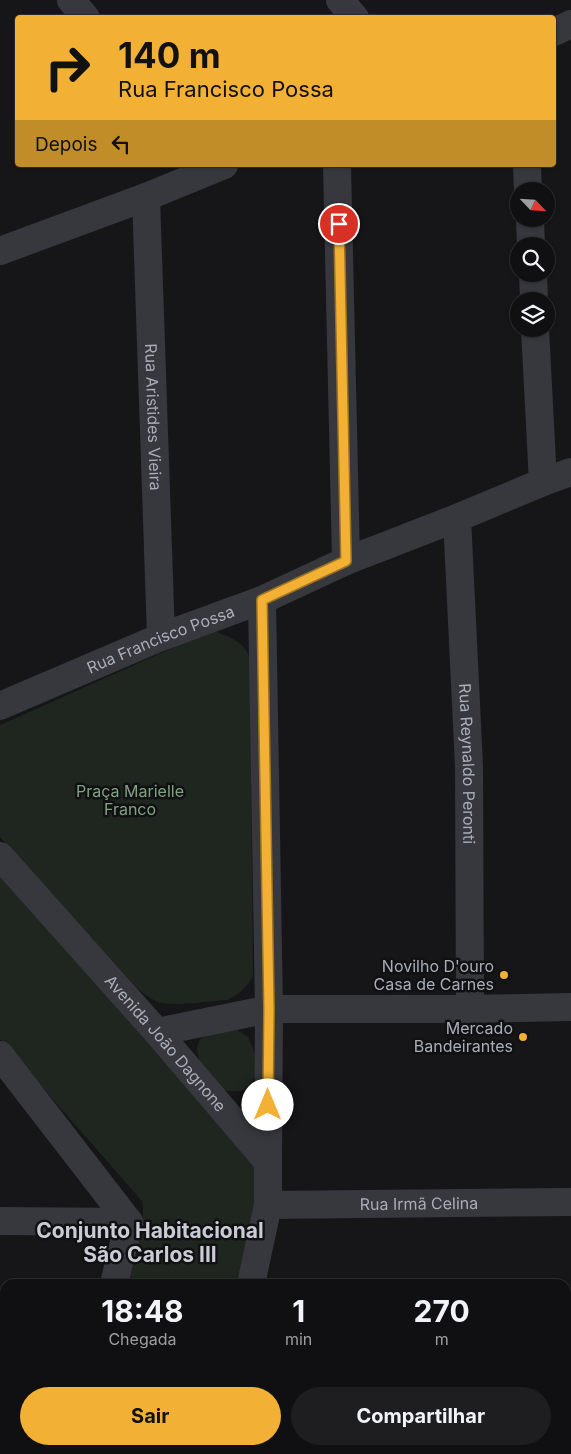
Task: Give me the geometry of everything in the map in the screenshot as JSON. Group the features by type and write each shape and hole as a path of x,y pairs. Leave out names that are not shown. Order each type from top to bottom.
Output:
{"street":[{"path":"71,0 84,15"},
{"path":"340,0 352,15"},
{"path":"556,31 571,24"},
{"path":"2,245 146,198 214,167"},
{"path":"337,167 346,561"},
{"path":"527,167 528,182"},
{"name":"Rua Aristides Vieira","path":"146,198 161,637"},
{"path":"536,337 543,482"},
{"name":"Rua Francisco Possa","path":"0,706 161,637 262,600 346,561 571,472"},
{"name":"Rua Reynaldo Peronti","path":"457,518 469,766 470,1009"},
{"path":"252,1279 268,1204 269,1009 262,600"},
{"name":"Avenida João Dagnone","path":"0,856 268,1162"},
{"path":"156,1032 269,1009 571,1008"},
{"path":"0,1055 128,1222"},
{"name":"Rua Irmã Celina","path":"268,1204 571,1202"},
{"path":"0,1221 128,1222"},
{"path":"115,1279 128,1222"}],"green space":[{"name":"Praça Marielle Franco","path":"213,631 223,634 242,645 246,649 250,664 253,976 242,991 227,1000 183,1004 165,1003 155,1001 138,989 0,837 0,725"},
{"path":"0,874 261,1171 239,1279 130,1279 143,1219 142,1201 0,1039"},
{"path":"227,1028 237,1030 248,1037 259,1063 256,1076 247,1088 242,1091 227,1091 220,1088 199,1061 197,1048 199,1041 204,1035"}],"place":[{"name":"Novilho D'ouro Casa de Carnes","path":"504,975"},
{"name":"Mercado Bandeirantes","path":"523,1037"}],"district":[{"name":"Conjunto Habitacional São Carlos III","path":"150,1243"}],"route":[{"path":"268,1105 269,1009 262,600 346,561 339,224"}]}
